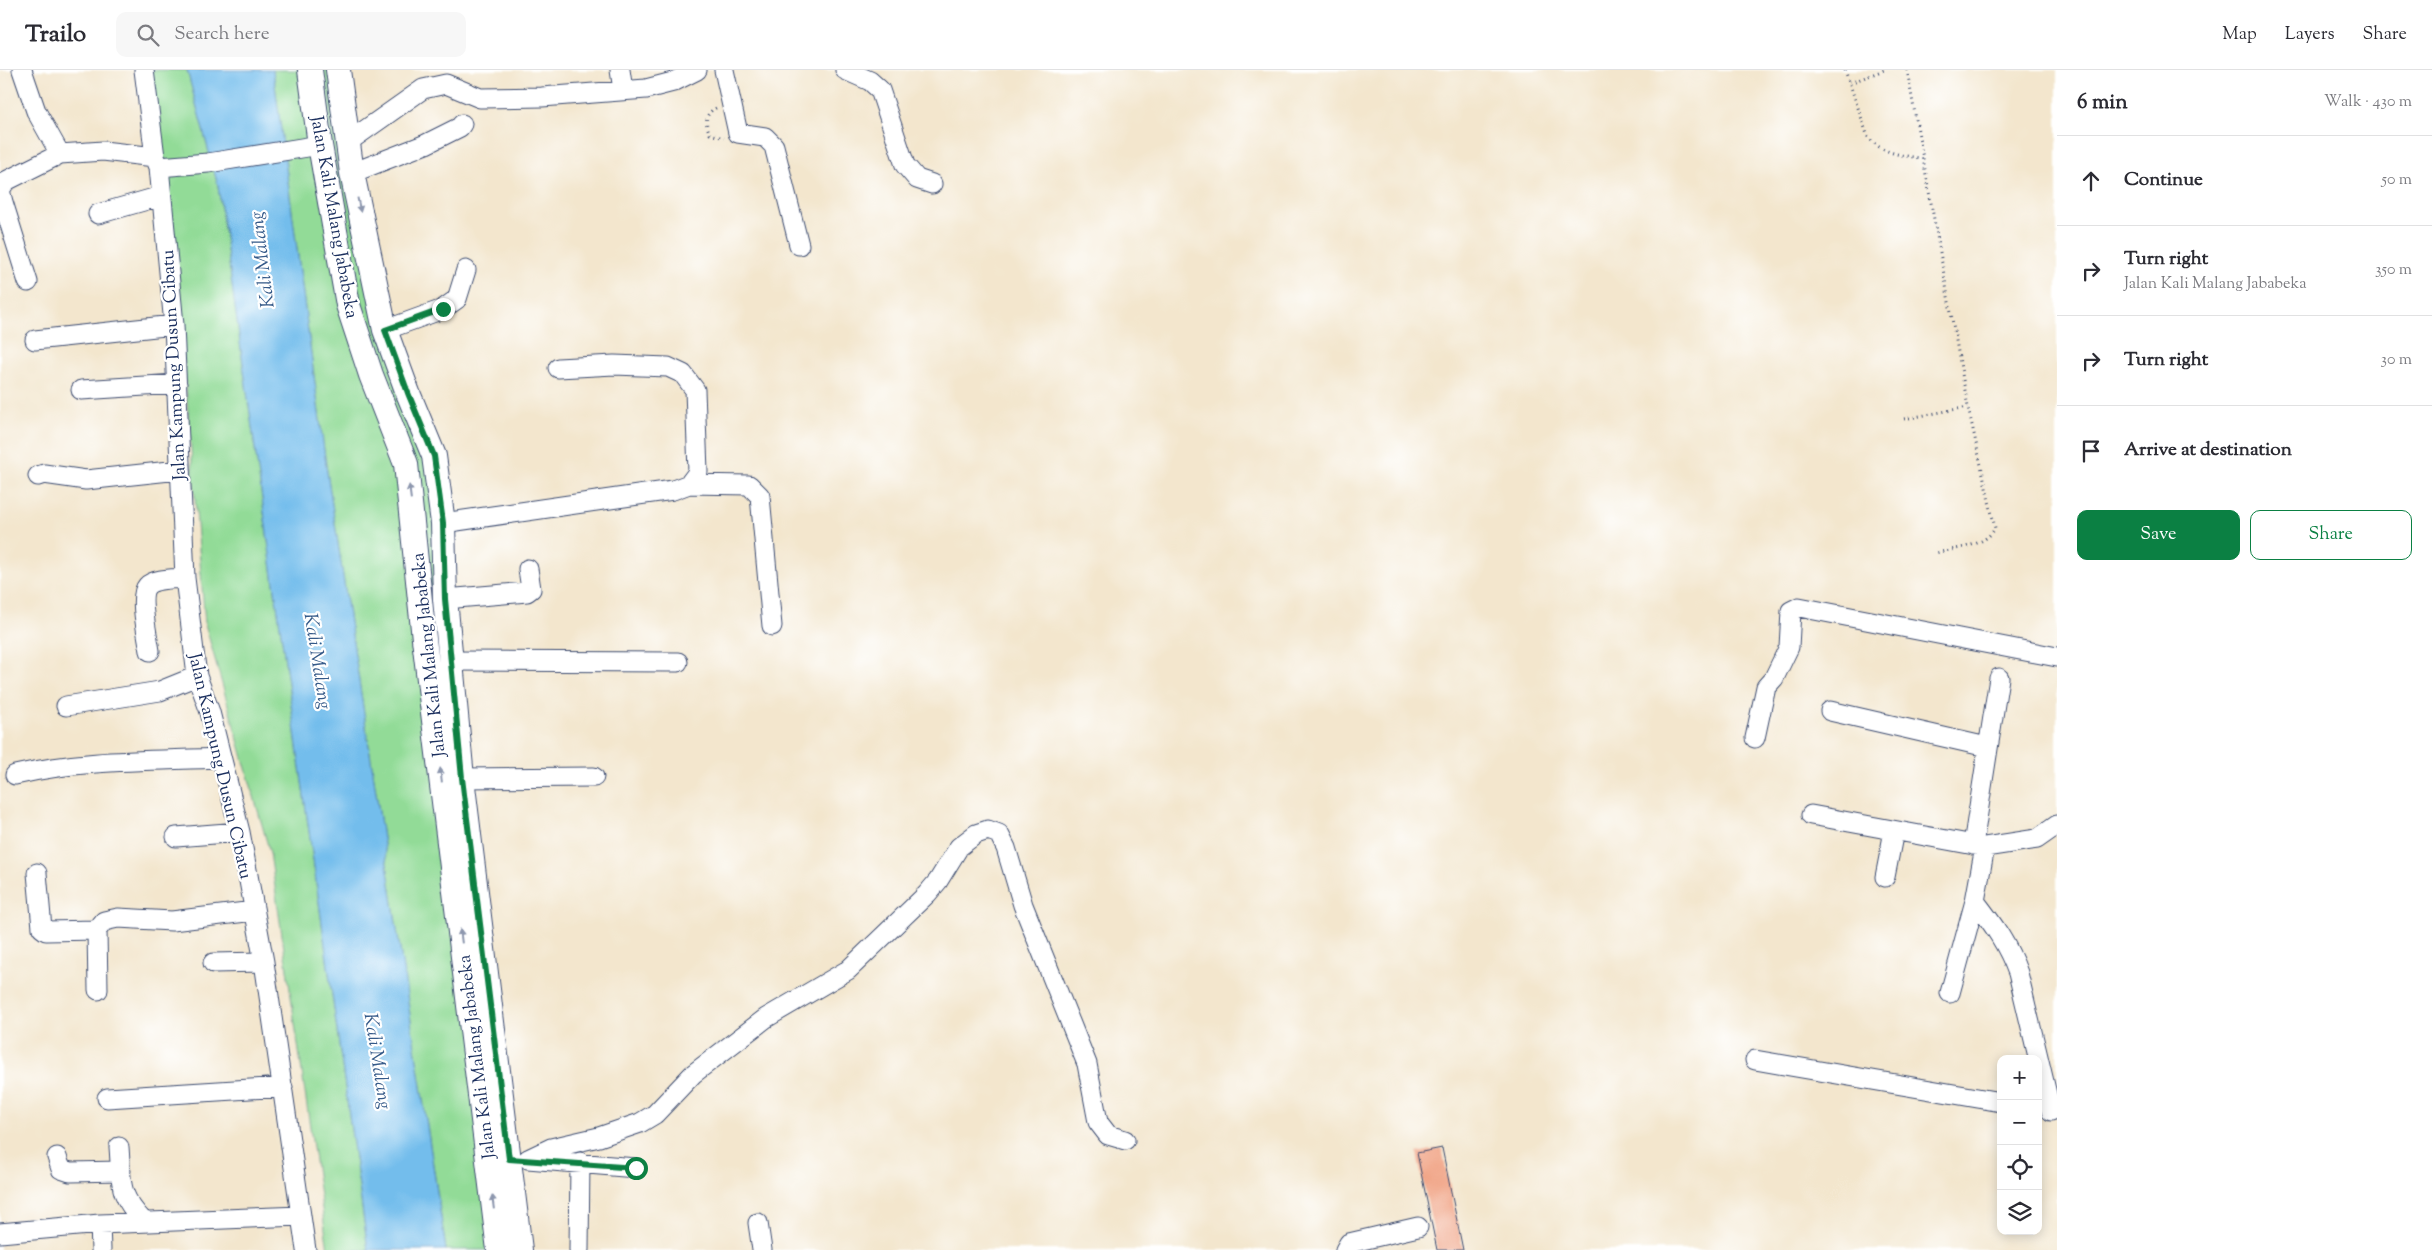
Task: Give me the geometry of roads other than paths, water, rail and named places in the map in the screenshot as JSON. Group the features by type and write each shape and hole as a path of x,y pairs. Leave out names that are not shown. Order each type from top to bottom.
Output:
{"main road":[{"name":"Jalan Kali Malang Jababeka","path":"310,70 320,145 348,305 371,375 406,464 414,526 424,639 499,1250"},
{"name":"Jalan Kali Malang Jababeka","path":"338,70 352,173 385,330 434,456 443,523 445,599 462,778 518,1159 520,1250"},
{"path":"414,526 443,523"}],"street":[{"path":"22,70 36,111 60,154"},
{"name":"Jalan Kampung Dusun Cibatu","path":"144,70 157,162 174,325 185,578 196,676 210,712 240,832 264,962 306,1250"},
{"path":"620,70 623,90"},
{"path":"348,142 423,89 447,77 480,98 542,98 646,89 664,84 697,70"},
{"path":"724,70 738,133 765,137 774,146 799,245"},
{"path":"845,70 870,81 880,90 905,165 917,179 932,184"},
{"path":"352,173 426,144 460,127 462,124"},
{"path":"28,282 0,190 6,181 60,154 103,151 157,162 208,164 320,145"},
{"path":"98,214 161,196"},
{"path":"385,330 443,309 457,299 466,270"},
{"path":"35,340 174,325"},
{"path":"558,368 614,365 668,367 684,374 695,390 698,472 690,484"},
{"path":"81,390 177,384"},
{"path":"38,476 44,474 86,480 179,470"},
{"path":"443,523 673,490 690,484 749,485 760,496 772,626"},
{"path":"445,599 527,592 531,589 528,569"},
{"path":"150,651 142,595 148,585 185,578"},
{"path":"1755,738 1766,687 1774,678 1789,647 1791,611 1799,607 2057,657"},
{"path":"450,661 678,662"},
{"path":"66,706 160,691 196,676"},
{"path":"1950,993 1975,901 1987,746 1999,678"},
{"path":"1830,711 1987,746"},
{"path":"15,775 45,768 94,762 222,758"},
{"path":"462,778 594,777"},
{"path":"1811,815 1979,846 2037,838 2057,826"},
{"path":"518,1159 551,1148 599,1137 640,1123 655,1114 693,1074 766,1018 848,970 927,894 938,881 959,847 976,834 988,830 999,834 1006,848 1023,905 1087,1064 1098,1122 1108,1135 1125,1140"},
{"path":"1885,877 1894,831"},
{"path":"176,837 240,832"},
{"path":"37,873 42,928 46,931 96,930"},
{"path":"1975,901 2001,935 2018,973 2049,1110"},
{"path":"98,990 96,930 104,921 118,918 172,921 254,911"},
{"path":"213,963 264,962"},
{"path":"1755,1060 1997,1101"},
{"path":"107,1098 283,1087"},
{"path":"119,1147 123,1195 129,1206 144,1222"},
{"path":"57,1157 61,1169 70,1172 121,1171"},
{"path":"518,1159 580,1162 636,1168"},
{"path":"578,1250 580,1162"},
{"path":"0,1233 100,1224 301,1216"},
{"path":"758,1223 762,1250"},
{"path":"100,1224 101,1250"},
{"path":"1345,1250 1349,1243 1418,1227"}],"water":[{"name":"Kali Malang","path":"187,70 273,70 326,465 446,1250 368,1250 218,186"}]}
